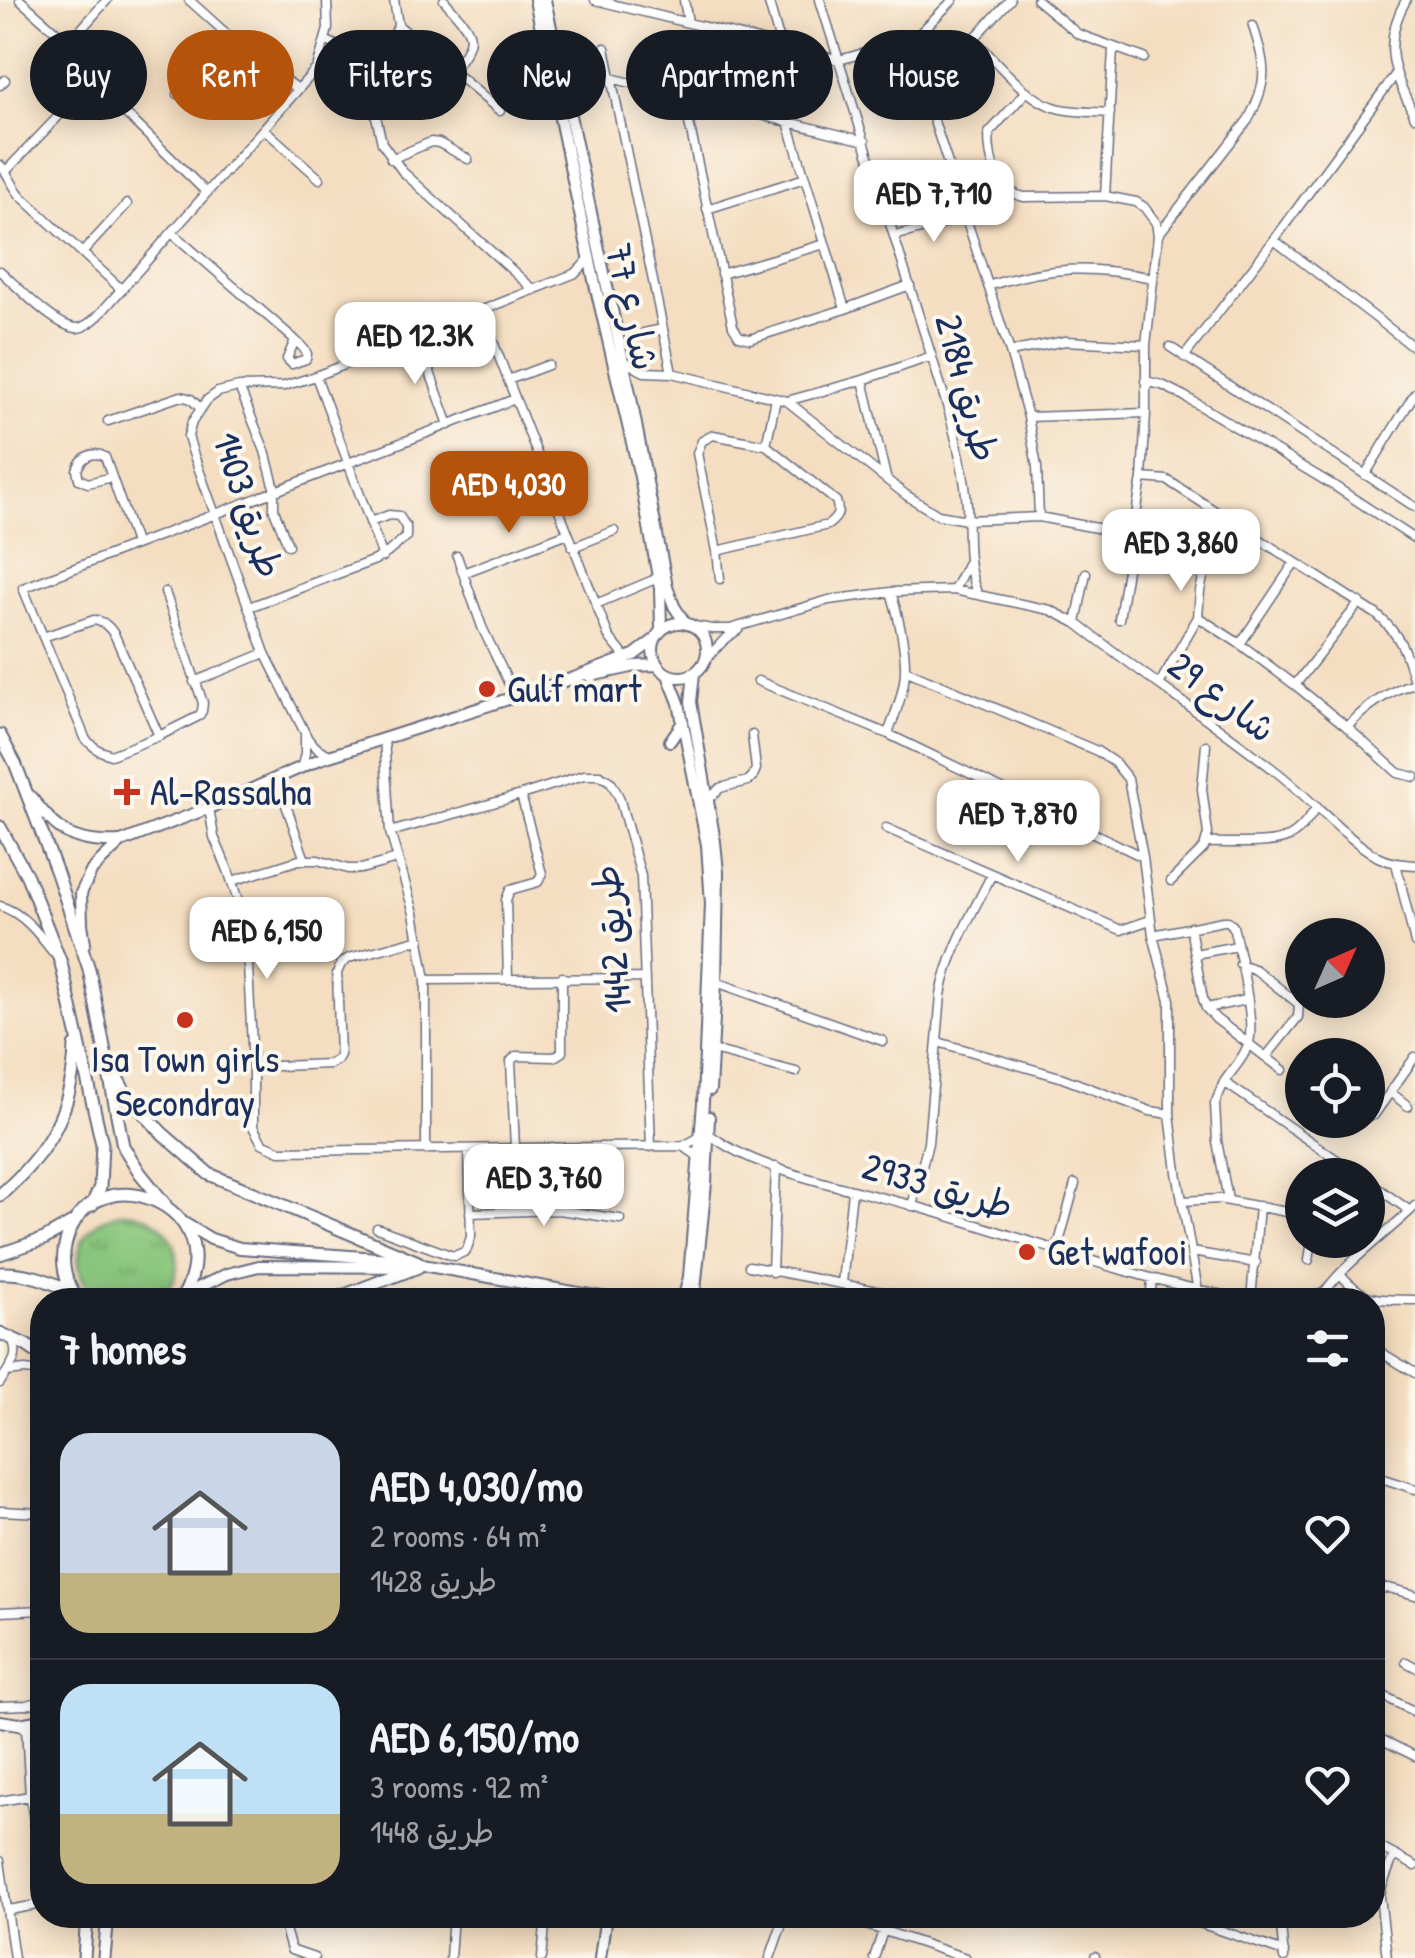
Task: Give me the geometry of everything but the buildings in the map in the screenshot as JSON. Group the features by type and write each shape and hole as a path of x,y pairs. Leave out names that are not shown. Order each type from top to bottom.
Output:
{"main road":[{"path":"0,736 26,791 89,969 123,1146 140,1173 184,1223 192,1242 195,1261 188,1288"},
{"path":"0,828 27,876 61,963 102,1144 100,1187 92,1205"},
{"path":"0,1195 30,1167 58,1124 74,1074 74,1022"},
{"path":"108,1063 126,1094 162,1134 208,1174 422,1265"},
{"path":"0,1254 44,1239 92,1205 120,1194 136,1194 165,1204"},
{"path":"72,1288 63,1263 64,1248 76,1220"},
{"path":"363,1288 422,1265"},
{"path":"0,1272 43,1278 61,1288"},
{"path":"6,1335 30,1349"},
{"path":"84,1958 86,1928"},
{"path":"104,1958 107,1928"}],"street":[{"path":"20,0 54,30"},
{"path":"80,30 107,0"},
{"path":"188,0 221,30"},
{"path":"326,30 327,0"},
{"path":"394,0 396,30"},
{"path":"444,0 468,28 467,51"},
{"name":"شارع 77","path":"536,0 640,477 658,578 662,629"},
{"name":"شارع 77","path":"545,0 630,394 667,587 674,606 690,624"},
{"path":"595,0 719,30"},
{"path":"684,0 688,22"},
{"path":"768,0 776,30"},
{"name":"طريق 2184","path":"820,0 962,464 968,564 976,593"},
{"path":"833,58 840,60 914,39 954,0"},
{"path":"984,30 1010,0"},
{"path":"1037,0 1078,34 1144,58"},
{"path":"1406,0 1395,30 1392,59 1415,117"},
{"path":"398,25 404,30"},
{"path":"1158,235 1256,105 1265,71 1253,26"},
{"path":"1105,196 1113,49"},
{"path":"606,53 672,373"},
{"path":"995,60 1027,92 1053,107 1110,113"},
{"path":"0,272 57,320 70,328 83,328 122,290 314,70"},
{"path":"1184,357 1395,74"},
{"path":"611,78 626,82"},
{"path":"467,84 487,100"},
{"path":"294,86 298,89"},
{"path":"1027,92 989,133 1001,185 1006,191 1024,197 1105,196 1136,202 1156,223 1146,345 1142,478 1119,620"},
{"path":"52,120 3,168 21,196 122,290"},
{"path":"132,120 208,193"},
{"path":"376,120 380,139 403,172 534,290"},
{"path":"688,120 733,326 739,336 750,339 910,285"},
{"path":"780,120 865,141"},
{"path":"933,120 1028,417 1037,467 1039,517"},
{"path":"788,122 845,309"},
{"path":"264,128 320,179"},
{"path":"392,159 431,142 468,159"},
{"path":"707,210 805,178"},
{"path":"83,252 127,204"},
{"path":"894,236 964,218"},
{"path":"172,233 295,340"},
{"path":"1274,240 1415,348"},
{"path":"721,274 825,244"},
{"name":"طريق 1403","path":"330,755 312,744 304,732 265,653 188,436 192,422 200,408 218,392 239,387 284,386 316,376 576,273 590,258"},
{"path":"988,286 1030,273 1058,270 1101,270 1153,278"},
{"path":"576,273 594,280"},
{"path":"481,311 609,637 626,658"},
{"path":"644,333 663,330"},
{"path":"416,336 449,425"},
{"path":"1010,352 1066,342 1146,345"},
{"path":"1170,347 1415,507"},
{"path":"622,359 644,372 672,373 787,401 932,356"},
{"path":"508,380 548,365"},
{"path":"630,394 644,372"},
{"path":"316,376 382,556"},
{"path":"863,380 887,478"},
{"path":"1145,380 1184,396 1415,538"},
{"path":"239,387 265,451 274,480 274,510 288,544"},
{"path":"1365,474 1415,393"},
{"path":"108,421 181,396 200,408"},
{"path":"165,592 203,703 202,711 199,716 112,755 98,750 86,740 23,588 516,399"},
{"path":"766,445 776,399"},
{"path":"787,401 938,515 967,520 1039,517 1133,535"},
{"path":"1028,417 1146,413"},
{"path":"717,551 828,525 837,518 836,501 766,445 713,435 702,441 697,453 720,580"},
{"path":"112,477 83,482 77,474 78,465 88,456 102,455 107,460 135,544"},
{"path":"550,488 580,476"},
{"path":"1142,478 1167,480 1360,602 1391,627 1407,654 1415,684 1373,703 1347,727"},
{"path":"249,607 382,556 405,539 404,522 395,514 370,522"},
{"path":"1160,683 1198,617 1206,565 1228,519"},
{"path":"573,547 614,530"},
{"path":"464,574 568,533"},
{"path":"457,556 482,627 515,697"},
{"path":"1240,644 1295,562"},
{"name":"طريق 2184","path":"954,590 968,564"},
{"path":"1076,622 1086,573"},
{"path":"596,604 658,578"},
{"name":"شارع 29","path":"690,624 721,630 829,600 891,592 954,590 1050,610 1076,622 1160,683 1282,776 1359,844 1382,859 1415,864"},
{"path":"888,734 905,670 891,592"},
{"path":"1295,685 1360,602"},
{"path":"1198,617 1295,685 1398,772 1415,778"},
{"path":"44,637 94,620 108,626 158,736"},
{"path":"26,791 52,823 74,838 120,842 330,755 626,658 677,622 690,624 705,639 704,663 694,673 681,677 668,674 657,665 652,653 654,640"},
{"name":"شارع 29","path":"704,663 723,641 748,625"},
{"path":"608,664 609,637"},
{"path":"194,682 265,653"},
{"path":"574,678 657,665"},
{"path":"905,670 1097,751 1116,763 1128,779 1150,920 1170,1000 1170,1114 1198,1288"},
{"path":"694,673 691,702 718,872 713,1050 704,1135"},
{"path":"668,674 683,722 710,874 704,1135 695,1288"},
{"path":"758,681 888,734 1143,856"},
{"path":"670,741 683,722"},
{"name":"طريق 1403","path":"302,766 304,732"},
{"path":"708,800 720,788 754,776 752,735"},
{"path":"384,738 390,832 420,940 426,980 426,1150"},
{"path":"1171,881 1206,843 1202,778 1206,745"},
{"name":"طريق 1442","path":"390,832 584,775 600,774 611,782 619,797 641,876 651,1146"},
{"path":"705,779 720,788"},
{"path":"508,979 508,893 535,883 542,874 521,796"},
{"path":"286,805 305,860"},
{"path":"208,808 246,925 253,1127 256,1136 270,1149 280,1152 683,1146 703,1155"},
{"path":"1206,843 1289,837 1317,808"},
{"path":"196,813 214,836"},
{"path":"886,828 1121,930 1150,920"},
{"path":"89,969 81,893 92,870 120,842"},
{"path":"232,881 305,860 361,869 398,859"},
{"path":"1396,863 1415,943"},
{"path":"912,1206 928,1143 940,995 951,954 992,874"},
{"path":"0,906 26,920 61,963"},
{"path":"1153,935 1228,921 1233,926 1250,1030 1248,1044 1215,1104 1228,1200"},
{"path":"1190,927 1206,1008 1284,1070"},
{"path":"253,1067 334,1063 340,1055 340,964 349,958 420,940"},
{"path":"1194,954 1237,946"},
{"path":"1240,964 1256,970 1299,1004 1298,1016 1266,1057"},
{"path":"514,1148 510,1061 516,1056 554,1056 562,1052 562,978"},
{"path":"426,980 644,978"},
{"path":"716,982 883,1041"},
{"path":"1206,1008 1246,1000"},
{"path":"938,1042 1060,1077 1150,1111 1170,1114"},
{"path":"713,1050 796,1072"},
{"path":"1385,1099 1415,1058"},
{"path":"1224,1082 1334,1158"},
{"path":"1390,1092 1408,1106"},
{"path":"683,1146 704,1135"},
{"name":"طريق 2933","path":"704,1135 776,1167 1185,1288"},
{"path":"552,1147 559,1210"},
{"path":"703,1155 728,1147"},
{"path":"376,1228 456,1256 468,1248 469,1150"},
{"path":"686,1288 703,1155"},
{"path":"772,1272 776,1167"},
{"path":"1057,1250 1075,1184"},
{"path":"842,1283 852,1190"},
{"path":"1329,1288 1413,1208 1385,1191"},
{"path":"1183,1201 1228,1200 1285,1211"},
{"path":"1253,1288 1259,1206"},
{"path":"470,1213 559,1210 620,1219"},
{"path":"184,1223 210,1239 240,1248 359,1256 551,1288"},
{"path":"1192,1252 1256,1263"},
{"path":"199,1288 211,1280 260,1266 422,1265"},
{"path":"749,1266 866,1288"},
{"path":"1340,1274 1353,1288"},
{"path":"1151,1288 1152,1280"},
{"path":"1385,1299 1415,1300"},
{"path":"0,1382 16,1357 6,1335"},
{"path":"1385,1354 1415,1373"},
{"path":"7,1372 30,1371"},
{"path":"1385,1479 1415,1489"},
{"path":"0,1511 30,1512"},
{"path":"1385,1588 1415,1595"},
{"path":"0,1612 30,1611"},
{"path":"1406,1662 1415,1667"},
{"path":"1385,1697 1415,1712"},
{"path":"0,1706 30,1704"},
{"path":"0,1801 30,1796 10,1723 12,1706"},
{"path":"1385,1741 1415,1756"},
{"path":"1385,1850 1415,1866"},
{"path":"1385,1878 1394,1855"},
{"path":"0,1861 14,1958"},
{"path":"8,1910 30,1906"},
{"path":"285,1928 291,1950 314,1958"},
{"path":"450,1958 452,1928"},
{"path":"542,1958 545,1928"},
{"path":"600,1958 604,1928"},
{"path":"770,1958 780,1928"},
{"path":"874,1928 966,1958"},
{"path":"1211,1928 1284,1955 1281,1928"},
{"path":"1384,1928 1388,1958"},
{"path":"874,1958 883,1931"},
{"path":"0,1945 12,1943"}],"green space":[{"path":"125,1212 142,1215 167,1232 177,1258 169,1288 88,1288 80,1273 81,1246 96,1224"}],"place":[{"name":"Gulf mart","path":"487,689"},
{"name":"Al-Rassalha","path":"127,792"},
{"name":"Isa Town girls Secondray","path":"185,1020"},
{"name":"Get wafooi","path":"1027,1252"}]}
